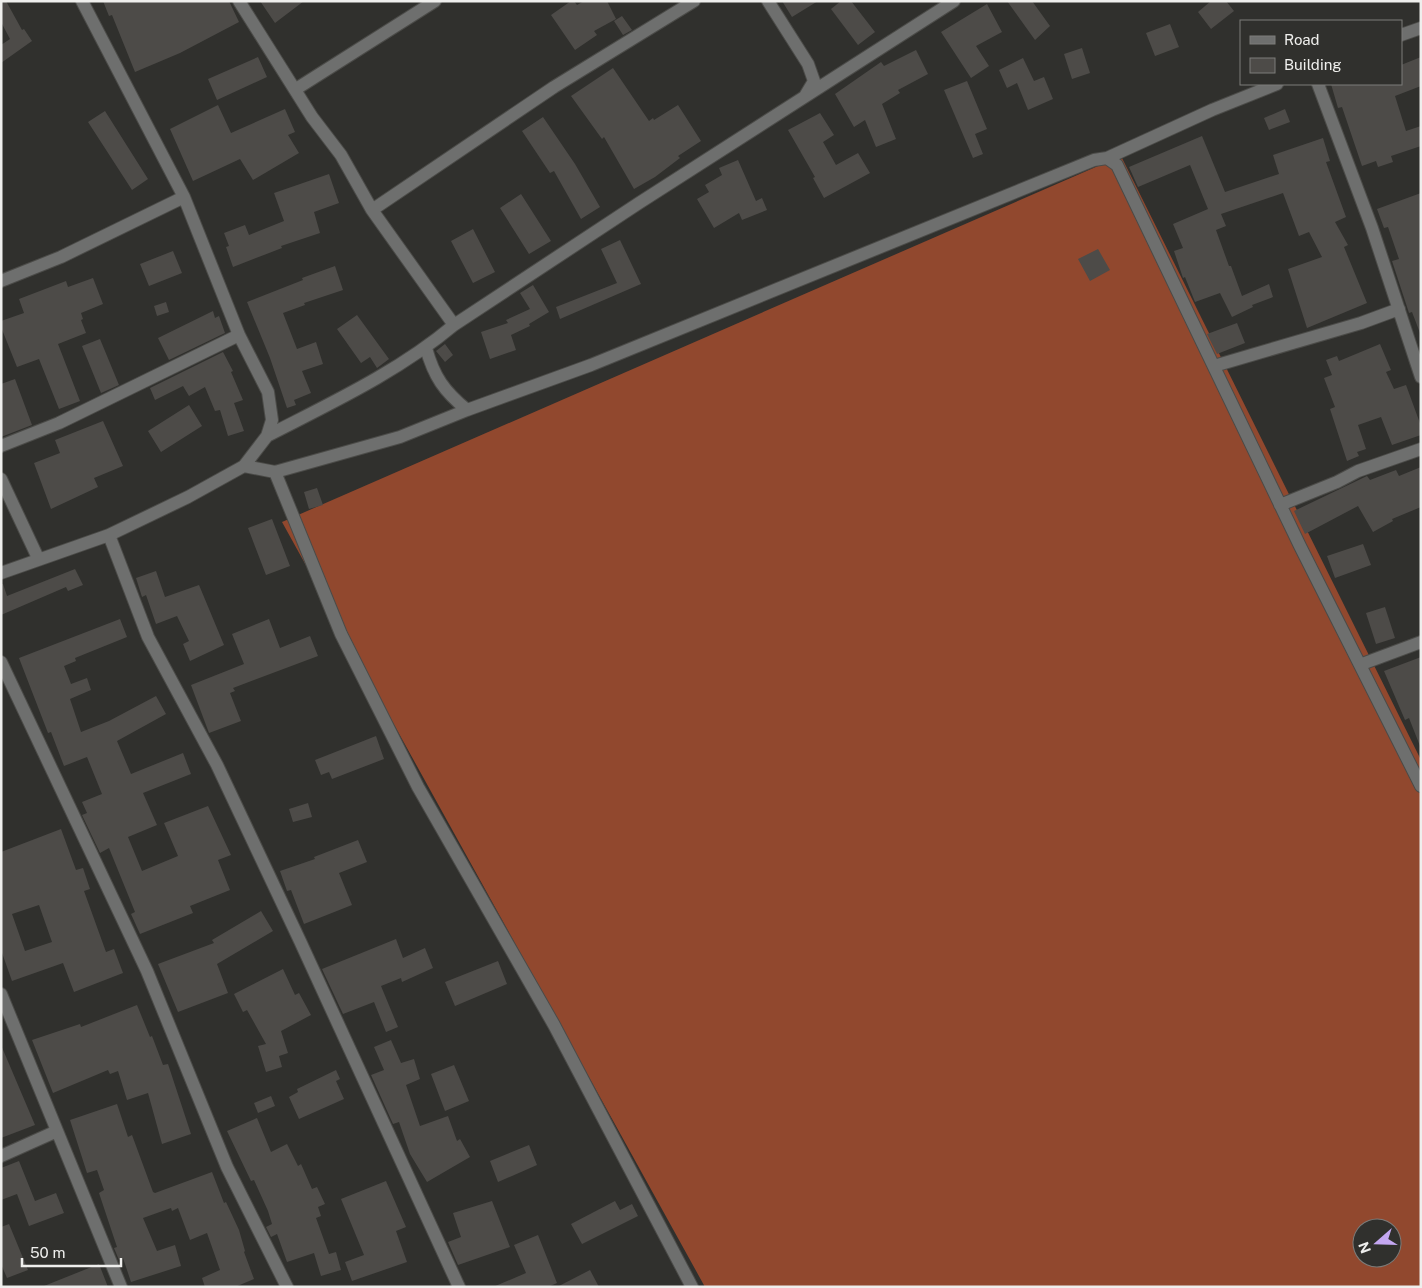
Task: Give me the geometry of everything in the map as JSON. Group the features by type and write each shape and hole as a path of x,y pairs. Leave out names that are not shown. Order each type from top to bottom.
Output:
{"street":[{"path":"1,573 38,558 109,535 188,497 244,466 267,436 272,420 268,392 239,335 184,197 82,1"},
{"path":"239,1 312,117 341,155 372,210 454,325"},
{"path":"296,89 435,1"},
{"path":"372,210 554,87 694,1"},
{"path":"768,1 808,64 814,81 803,98"},
{"path":"267,436 357,390 426,348 454,325 954,1"},
{"path":"1402,35 1421,28"},
{"path":"244,466 276,472 400,437 466,410 591,365 1094,160 1107,158 1212,110 1274,85"},
{"path":"1318,85 1372,228 1421,377"},
{"path":"1107,158 1117,166 1280,504 1362,664 1421,786"},
{"path":"1,281 61,257 184,197"},
{"path":"1214,366 1361,323 1399,309"},
{"path":"1,446 59,423 239,335"},
{"path":"426,348 432,367 447,393 466,410"},
{"path":"1280,504 1337,482 1358,471 1421,449"},
{"path":"276,472 341,634 418,787 554,1024 692,1287"},
{"path":"1,479 38,558"},
{"path":"109,535 148,637 221,774 459,1287"},
{"path":"1362,664 1421,642"},
{"path":"1,662 147,971 227,1167 287,1287"},
{"path":"1,994 121,1287"},
{"path":"1,1156 57,1131"}],"shaded area":[{"path":"1121,156 1421,760 1421,1287 705,1287 282,522"}],"building":[{"path":"1,1 6,1 22,30 24,29 32,41 1,63 1,45 10,39 1,22"},
{"path":"103,1 229,1 239,22 180,53 135,72 112,15 109,16"},
{"path":"260,1 304,1 275,23"},
{"path":"571,1 574,1 577,5 584,1 607,1 616,19 594,31 597,35 575,50 551,15"},
{"path":"782,1 818,1 792,17"},
{"path":"841,1 851,1 875,32 858,45 831,9"},
{"path":"1007,1 1032,1 1050,26 1035,40"},
{"path":"1211,1 1226,1 1234,11 1211,29 1198,12"},
{"path":"987,4 1002,32 976,46 989,66 971,78 941,32"},
{"path":"622,16 632,30 623,35 614,21"},
{"path":"1170,24 1179,47 1155,56 1146,33"},
{"path":"1082,48 1090,73 1072,79 1064,54"},
{"path":"916,50 928,74 898,90 900,93 882,104 896,139 876,147 865,120 854,127 835,94 881,62 884,66"},
{"path":"258,57 267,77 217,100 208,79"},
{"path":"1421,57 1421,86 1395,96 1406,131 1421,126 1421,146 1391,156 1393,162 1378,167 1376,161 1362,166 1342,107 1338,108 1331,85 1402,85 1402,65"},
{"path":"1023,58 1034,81 1044,77 1053,99 1028,110 1017,83 1007,88 999,70"},
{"path":"613,68 649,121 653,118 654,120 678,105 701,141 678,156 680,158 655,177 634,189 604,137 602,139 571,96"},
{"path":"967,81 987,129 975,134 983,154 973,158 944,90"},
{"path":"218,105 231,133 285,109 295,132 288,135 299,153 253,180 240,159 193,181 170,129"},
{"path":"1285,109 1290,122 1269,130 1264,118"},
{"path":"105,111 148,179 132,190 88,122"},
{"path":"820,113 834,135 823,142 836,165 858,153 870,173 824,198 813,178 815,177 788,130"},
{"path":"543,117 575,164 600,207 581,219 554,171 550,173 522,131"},
{"path":"1202,136 1225,192 1279,174 1273,155 1323,138 1330,161 1326,162 1346,217 1335,222 1348,245 1344,247 1367,303 1307,328 1288,269 1322,257 1309,232 1299,236 1283,193 1221,214 1226,226 1216,230 1242,296 1269,284 1273,297 1252,305 1253,307 1232,317 1220,293 1195,302 1185,277 1183,278 1174,251 1183,248 1173,224 1208,209 1190,165 1138,187 1129,167"},
{"path":"738,160 756,201 762,198 767,210 742,220 739,213 714,228 697,199 709,192 705,185 722,175 719,168"},
{"path":"329,174 339,203 314,212 320,233 281,246 282,248 233,267 226,247 229,246 224,233 245,225 249,235 284,221 274,193"},
{"path":"1421,193 1420,333 1412,312 1409,313 1392,261 1399,259 1388,227 1384,228 1377,209"},
{"path":"521,194 551,241 529,254 500,208"},
{"path":"473,229 495,272 473,283 451,241"},
{"path":"620,240 641,284 560,319 556,307 617,283 601,249"},
{"path":"1098,249 1110,270 1090,281 1078,259"},
{"path":"173,251 182,273 149,286 140,264"},
{"path":"335,266 343,290 304,303 305,305 283,313 297,349 316,342 323,364 302,371 311,393 294,400 296,405 287,408 270,358 247,302"},
{"path":"93,278 103,304 81,313 83,319 81,320 86,333 58,344 80,401 59,409 39,359 17,367 1,327 1,321 24,313 19,299 66,281 68,287"},
{"path":"533,285 549,312 529,324 530,326 511,335 516,350 490,359 481,332 508,323 506,320 530,309 520,293"},
{"path":"166,302 169,312 157,316 154,306"},
{"path":"213,311 215,318 219,316 225,333 169,360 158,338"},
{"path":"357,315 389,359 377,368 370,357 361,363 337,329"},
{"path":"1237,323 1245,343 1217,354 1207,334"},
{"path":"100,339 119,385 101,393 82,346"},
{"path":"445,344 453,355 445,362 436,351"},
{"path":"1380,344 1391,370 1386,372 1394,389 1406,385 1421,426 1421,435 1392,445 1381,417 1358,425 1366,449 1357,452 1359,456 1347,461 1330,409 1335,407 1324,378 1332,375 1326,360 1337,356 1339,361"},
{"path":"223,352 233,371 231,372 243,400 234,403 244,431 228,436 220,410 215,411 205,387 189,396 183,386 155,400 150,388"},
{"path":"15,379 32,425 1,437 1,384"},
{"path":"189,405 202,426 161,452 148,431"},
{"path":"103,421 123,466 94,478 98,487 51,509 34,463 60,453 55,440"},
{"path":"1421,467 1421,507 1392,519 1393,521 1373,532 1358,506 1305,534 1294,511 1367,476 1370,480 1396,470 1399,476"},
{"path":"317,488 323,505 309,509 304,492"},
{"path":"272,519 290,566 266,575 248,528"},
{"path":"1363,544 1371,565 1335,578 1327,556"},
{"path":"75,569 83,585 68,591 66,587 1,615 1,584 3,584 7,596"},
{"path":"156,571 165,597 199,585 224,645 190,661 183,644 189,641 177,616 156,624 146,595 142,597 136,578"},
{"path":"1385,607 1395,638 1376,644 1366,613"},
{"path":"120,619 127,637 75,658 76,661 64,666 71,684 87,678 91,690 70,699 81,732 109,721 156,696 166,714 117,741 131,774 183,753 191,774 143,793 157,825 128,837 142,871 178,856 164,823 208,806 231,855 218,860 230,890 190,906 193,913 140,934 131,914 135,912 109,848 100,853 82,815 87,813 82,802 102,794 87,757 64,766 51,732 48,733 19,658"},
{"path":"269,619 280,648 310,636 318,656 233,688 235,691 230,693 241,721 209,733 191,685 244,664 232,634"},
{"path":"1421,657 1420,746 1409,718 1405,720 1384,671"},
{"path":"376,736 384,759 332,779 329,772 321,775 315,760"},
{"path":"308,803 312,817 293,822 289,809"},
{"path":"61,829 76,870 83,868 90,889 84,891 106,952 114,949 123,973 74,992 63,963 12,981 1,950 1,852","holes":["39,905 52,942 25,951 12,914"]},
{"path":"358,840 367,862 339,873 352,905 304,924 291,890 287,891 280,871 315,859 314,857"},
{"path":"261,911 273,931 217,964 228,993 178,1012 158,964 214,943 212,940"},
{"path":"396,939 403,958 425,948 433,968 402,982 401,978 381,986 398,1027 386,1032 374,1002 343,1014 322,969"},
{"path":"498,961 507,984 455,1006 445,982"},
{"path":"283,969 295,995 299,993 311,1015 281,1031 288,1053 279,1056 282,1067 266,1072 258,1046 266,1044 247,1010 243,1012 234,994"},
{"path":"137,1005 163,1065 168,1064 191,1134 162,1144 148,1093 127,1100 118,1071 110,1074 108,1070 53,1093 32,1040 80,1024 81,1027"},
{"path":"391,1040 401,1063 414,1059 420,1079 406,1085 420,1126 448,1116 457,1141 460,1139 470,1157 427,1182 410,1154 399,1122 393,1124 371,1075 384,1070 374,1047"},
{"path":"1,1045 35,1125 1,1138"},
{"path":"454,1065 469,1101 445,1111 431,1074"},
{"path":"336,1070 340,1079 336,1081 344,1099 299,1119 289,1097 298,1092 297,1089"},
{"path":"271,1096 275,1106 258,1113 254,1103"},
{"path":"117,1104 128,1137 132,1135 153,1192 155,1193 212,1172 224,1203 226,1202 239,1230 244,1252 254,1279 235,1287 205,1287 202,1278 220,1270 207,1233 190,1240 178,1208 172,1211 171,1208 143,1218 157,1251 175,1245 181,1266 131,1282 123,1258 119,1260 114,1248 117,1247 99,1193 104,1190 97,1170 87,1173 70,1120"},
{"path":"257,1118 271,1152 287,1144 298,1166 301,1164 312,1189 317,1187 325,1204 318,1207 321,1216 316,1218 329,1254 336,1252 341,1270 321,1276 314,1253 287,1262 277,1234 271,1237 266,1227 272,1224 268,1211 254,1180 251,1181 227,1131"},
{"path":"529,1145 537,1165 498,1182 490,1161"},
{"path":"19,1161 35,1201 56,1193 64,1213 29,1226 17,1194 1,1200 1,1168"},
{"path":"386,1181 406,1227 396,1231 407,1262 352,1281 345,1262 364,1255 341,1199"},
{"path":"492,1201 510,1247 458,1265 448,1242 461,1237 453,1213"},
{"path":"615,1201 620,1210 632,1204 638,1216 582,1244 571,1224"},
{"path":"9,1224 28,1270 7,1278 1,1264 1,1227"},
{"path":"538,1235 557,1283 548,1287 493,1287 526,1273 514,1245"},
{"path":"99,1264 108,1287 44,1287 44,1286"},
{"path":"590,1270 599,1287 557,1287"}]}
